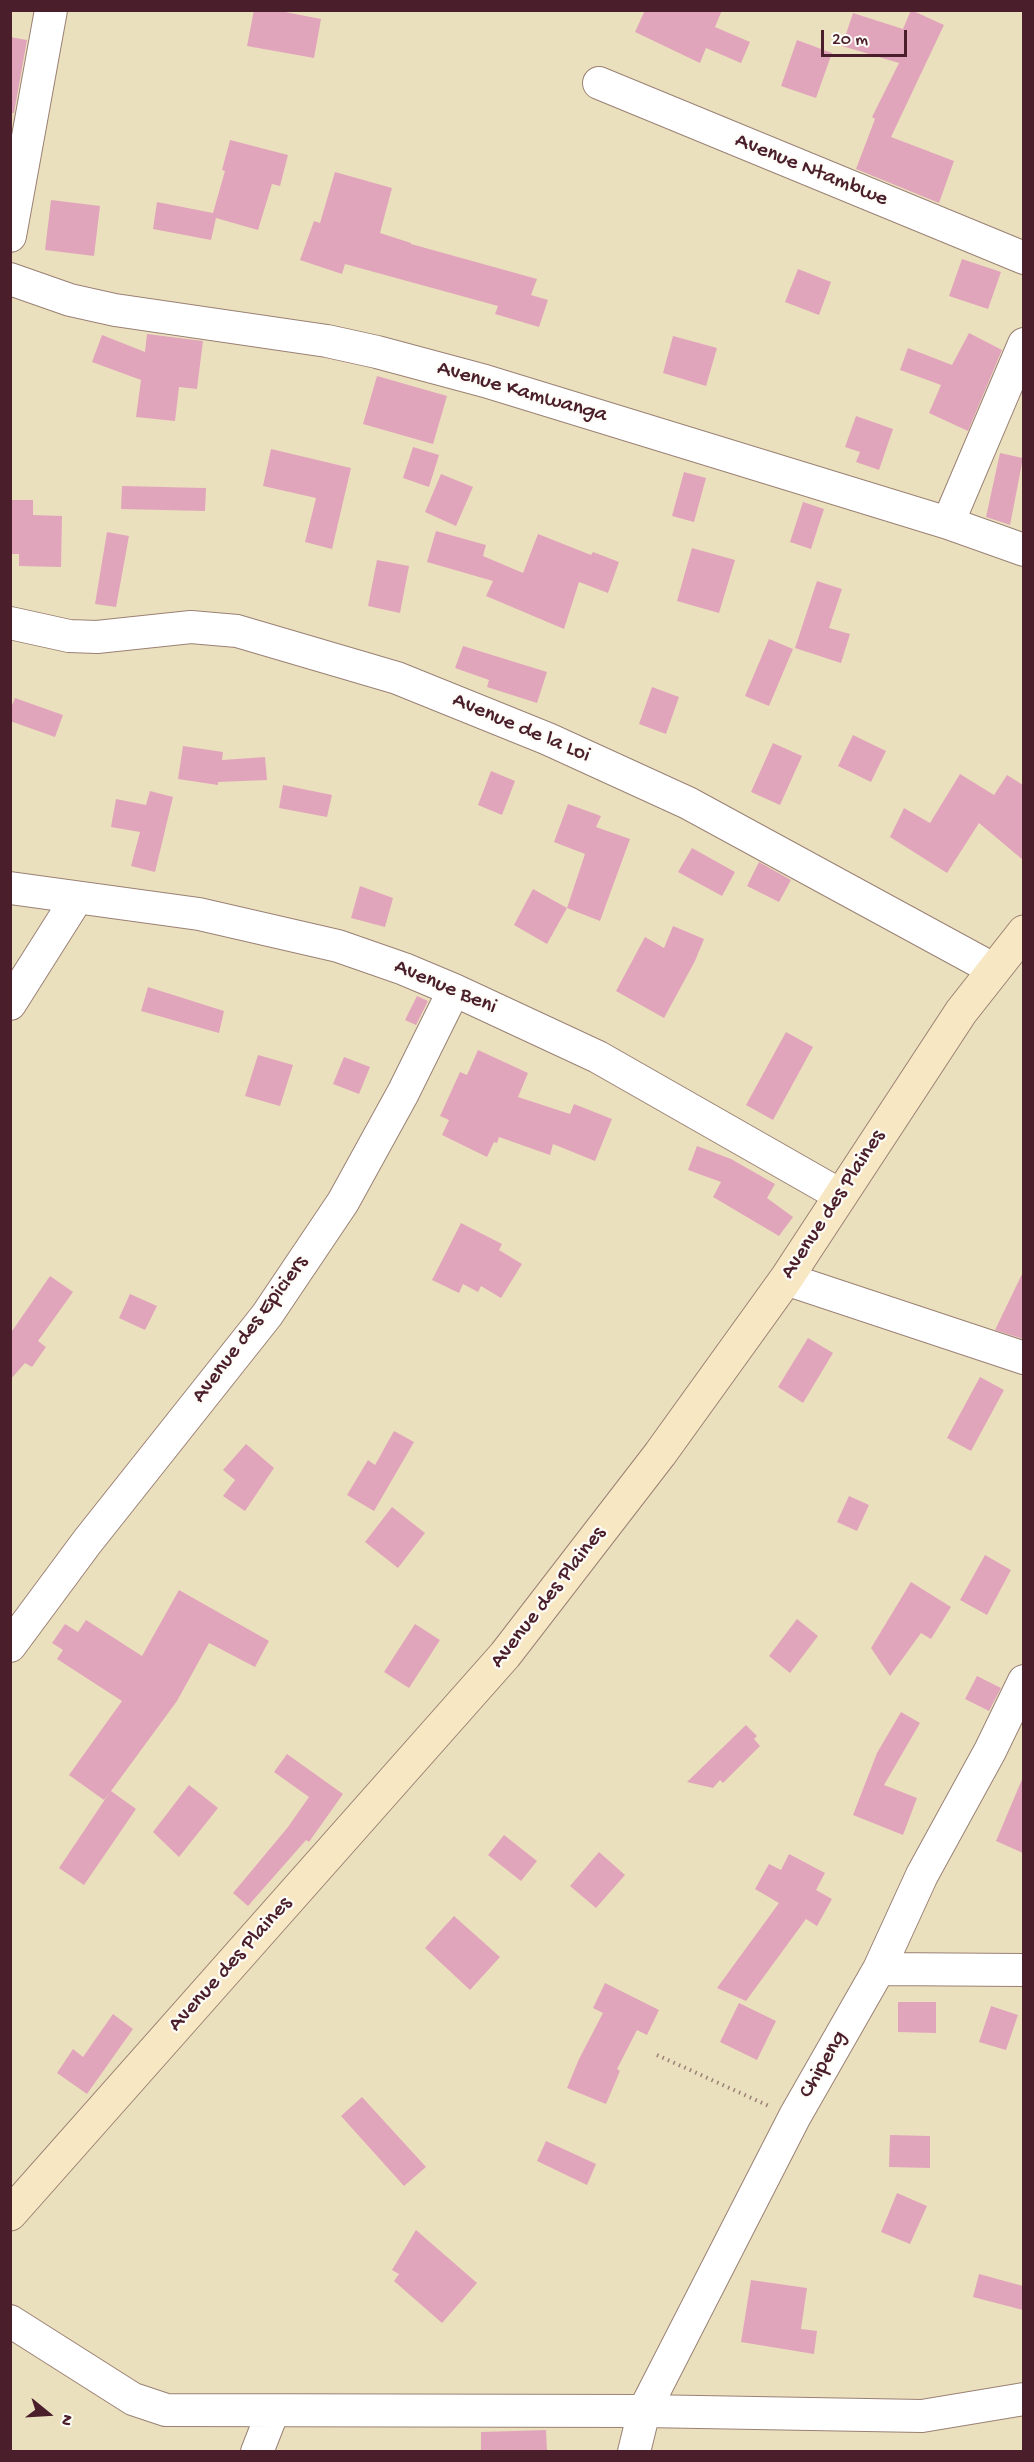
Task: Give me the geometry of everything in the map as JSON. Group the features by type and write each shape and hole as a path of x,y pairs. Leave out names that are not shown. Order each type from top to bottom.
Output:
{"street":[{"path":"10,236 51,10"},
{"name":"Avenue Ntambwe","path":"599,83 1023,258"},
{"name":"Avenue Kamwanga","path":"10,279 70,300 115,310 327,341 377,352 485,381 948,523 1023,550"},
{"path":"948,523 1023,344"},
{"name":"Avenue de la Loi","path":"10,623 69,636 97,637 191,627 237,631 397,678 548,739 688,803 993,969"},
{"name":"Avenue Beni","path":"10,888 199,914 338,946 454,990 598,1057 840,1196"},
{"path":"10,1004 77,898"},
{"name":"Avenue des Plaines","path":"10,2214 506,1655 660,1454 786,1279 961,1012 1023,932"},
{"name":"Avenue des Epiciers","path":"10,1646 87,1542 267,1315 343,1202 403,1093 454,990"},
{"path":"786,1279 1023,1358"},
{"name":"Chipeng","path":"634,2451 644,2411 795,2116 879,1969 922,1875 990,1751 1023,1681"},
{"path":"879,1969 1023,1971"},
{"path":"10,2321 133,2399 176,2411 644,2411 922,2416 1023,2398"},
{"path":"257,2451 273,2410"}],"path":[{"path":"657,2055 756,2101 795,2116"}],"building":[{"path":"254,10 275,10 321,19 314,58 247,46"},
{"path":"645,10 722,10 715,27 750,42 741,63 706,48 700,63 635,32"},
{"path":"911,10 944,25 891,137 954,161 939,203 856,169 875,119 872,117 899,63 842,46 853,13 903,29"},
{"path":"10,37 27,40 14,113 10,113"},
{"path":"797,40 832,53 816,98 781,86"},
{"path":"230,140 288,155 280,186 272,184 258,230 216,218 211,240 153,229 157,202 213,213 225,171 222,170"},
{"path":"335,172 392,188 380,233 411,244 537,279 531,295 548,300 539,327 495,314 498,306 345,264 342,274 300,260 314,221 320,223"},
{"path":"51,200 100,206 94,256 45,250"},
{"path":"962,259 1001,272 988,309 949,296"},
{"path":"798,269 831,282 819,315 785,302"},
{"path":"969,333 1002,350 968,431 929,413 941,385 900,370 908,348 952,365"},
{"path":"147,334 203,341 197,389 179,387 175,421 136,417 141,380 92,362 102,335 145,352"},
{"path":"673,336 717,348 706,386 663,373"},
{"path":"377,376 447,396 433,444 363,424"},
{"path":"856,416 893,429 879,470 856,462 860,452 845,447"},
{"path":"413,447 439,455 429,487 403,478"},
{"path":"271,449 351,468 332,549 305,542 316,498 263,486"},
{"path":"1000,453 1023,458 1010,525 986,517"},
{"path":"684,472 706,478 694,522 672,516"},
{"path":"441,474 473,487 456,526 425,512"},
{"path":"122,486 206,488 205,511 121,509"},
{"path":"10,500 33,500 33,515 62,516 61,567 19,566 19,554 10,554"},
{"path":"803,502 824,509 811,549 790,542"},
{"path":"436,531 486,545 483,556 523,573 538,534 591,555 593,552 619,562 608,593 579,582 564,629 486,596 493,581 427,562"},
{"path":"107,532 129,536 116,607 95,604"},
{"path":"692,548 735,560 719,613 677,601"},
{"path":"377,560 409,566 400,613 368,606"},
{"path":"817,581 842,589 829,628 850,634 841,663 795,648"},
{"path":"769,639 793,649 769,706 745,696"},
{"path":"463,646 547,672 537,703 487,687 489,680 455,668"},
{"path":"652,687 679,697 666,734 639,724"},
{"path":"15,698 63,715 55,737 10,721 10,710"},
{"path":"853,735 886,751 871,782 838,766"},
{"path":"773,743 802,756 780,805 751,792"},
{"path":"183,746 223,752 222,760 265,757 267,780 218,782 218,785 178,779"},
{"path":"491,771 515,781 502,815 478,805"},
{"path":"960,774 994,795 1007,775 1023,785 1023,860 979,823 947,873 890,837 904,808 930,823"},
{"path":"283,785 332,795 327,817 279,808"},
{"path":"150,791 173,797 155,872 131,866 140,832 111,827 116,799 146,805"},
{"path":"568,804 601,816 596,827 630,839 600,921 567,908 585,854 554,842"},
{"path":"692,848 735,872 722,896 678,872"},
{"path":"759,862 791,880 779,902 747,886"},
{"path":"360,886 393,898 385,927 351,918"},
{"path":"533,889 567,908 547,944 514,925"},
{"path":"673,926 704,939 695,961 664,1018 616,991 645,937 664,948"},
{"path":"148,987 224,1011 219,1033 141,1011"},
{"path":"417,996 428,1001 416,1025 405,1020"},
{"path":"786,1032 813,1047 773,1120 746,1105"},
{"path":"478,1050 528,1073 518,1097 570,1114 574,1104 612,1119 595,1161 553,1144 550,1155 499,1137 487,1157 442,1135 449,1120 440,1116 460,1072 467,1075"},
{"path":"258,1055 293,1065 280,1106 245,1096"},
{"path":"344,1057 370,1067 359,1094 333,1084"},
{"path":"697,1146 731,1159 775,1184 767,1198 793,1217 779,1236 713,1197 721,1182 688,1170"},
{"path":"461,1223 502,1244 499,1250 522,1264 501,1298 481,1286 478,1292 463,1284 459,1293 432,1280"},
{"path":"1023,1272 1023,1339 995,1330"},
{"path":"50,1276 73,1292 38,1341 46,1347 32,1367 25,1363 10,1380 10,1334"},
{"path":"130,1294 157,1306 145,1330 119,1318"},
{"path":"808,1338 833,1353 803,1403 778,1387"},
{"path":"980,1377 1004,1390 971,1451 947,1438"},
{"path":"394,1431 414,1442 374,1511 347,1495 368,1460 375,1465"},
{"path":"246,1444 274,1468 245,1511 223,1496 235,1480 223,1470"},
{"path":"849,1496 869,1505 857,1531 837,1522"},
{"path":"392,1507 425,1533 398,1568 365,1542"},
{"path":"985,1555 1011,1570 987,1615 960,1600"},
{"path":"911,1582 951,1607 931,1639 921,1633 890,1676 871,1648"},
{"path":"179,1590 269,1641 255,1667 209,1643 177,1701 111,1791 136,1809 84,1885 59,1868 110,1792 104,1800 69,1775 122,1701 57,1659 63,1650 52,1643 65,1624 78,1632 86,1620 142,1656"},
{"path":"797,1619 818,1636 790,1673 769,1656"},
{"path":"415,1624 440,1640 409,1688 384,1672"},
{"path":"977,1676 1001,1688 989,1711 965,1699"},
{"path":"901,1712 920,1723 884,1785 917,1798 903,1835 853,1815 877,1753"},
{"path":"746,1725 757,1736 754,1739 760,1746 723,1783 720,1780 713,1788 687,1782"},
{"path":"287,1754 343,1794 309,1842 306,1840 248,1906 233,1893 288,1827 309,1797 274,1772"},
{"path":"1023,1777 1023,1853 996,1841"},
{"path":"189,1785 218,1808 179,1857 153,1832"},
{"path":"504,1835 537,1861 521,1881 488,1855"},
{"path":"599,1852 625,1875 596,1908 570,1886"},
{"path":"789,1854 825,1873 816,1890 832,1899 817,1926 806,1919 746,2001 717,1988 779,1903 755,1889 769,1864 781,1870"},
{"path":"454,1916 500,1957 470,1990 425,1948"},
{"path":"605,1983 659,2010 647,2035 637,2030 617,2069 620,2071 606,2104 567,2088 603,2013 593,2008"},
{"path":"898,2002 936,2002 936,2033 898,2032"},
{"path":"739,2003 776,2021 757,2060 720,2042"},
{"path":"991,2006 1018,2015 1006,2050 979,2042"},
{"path":"113,2014 133,2029 87,2094 57,2073 73,2049 83,2057"},
{"path":"362,2097 426,2167 404,2186 341,2116"},
{"path":"890,2135 930,2136 930,2168 889,2167"},
{"path":"546,2141 596,2164 587,2185 537,2161"},
{"path":"897,2193 927,2206 910,2244 881,2232"},
{"path":"416,2230 477,2283 442,2323 394,2281 399,2274 392,2270"},
{"path":"979,2274 1023,2286 1023,2310 973,2297"},
{"path":"751,2280 807,2288 801,2329 817,2331 814,2354 741,2342"},
{"path":"546,2430 547,2451 481,2451 481,2432"}]}
